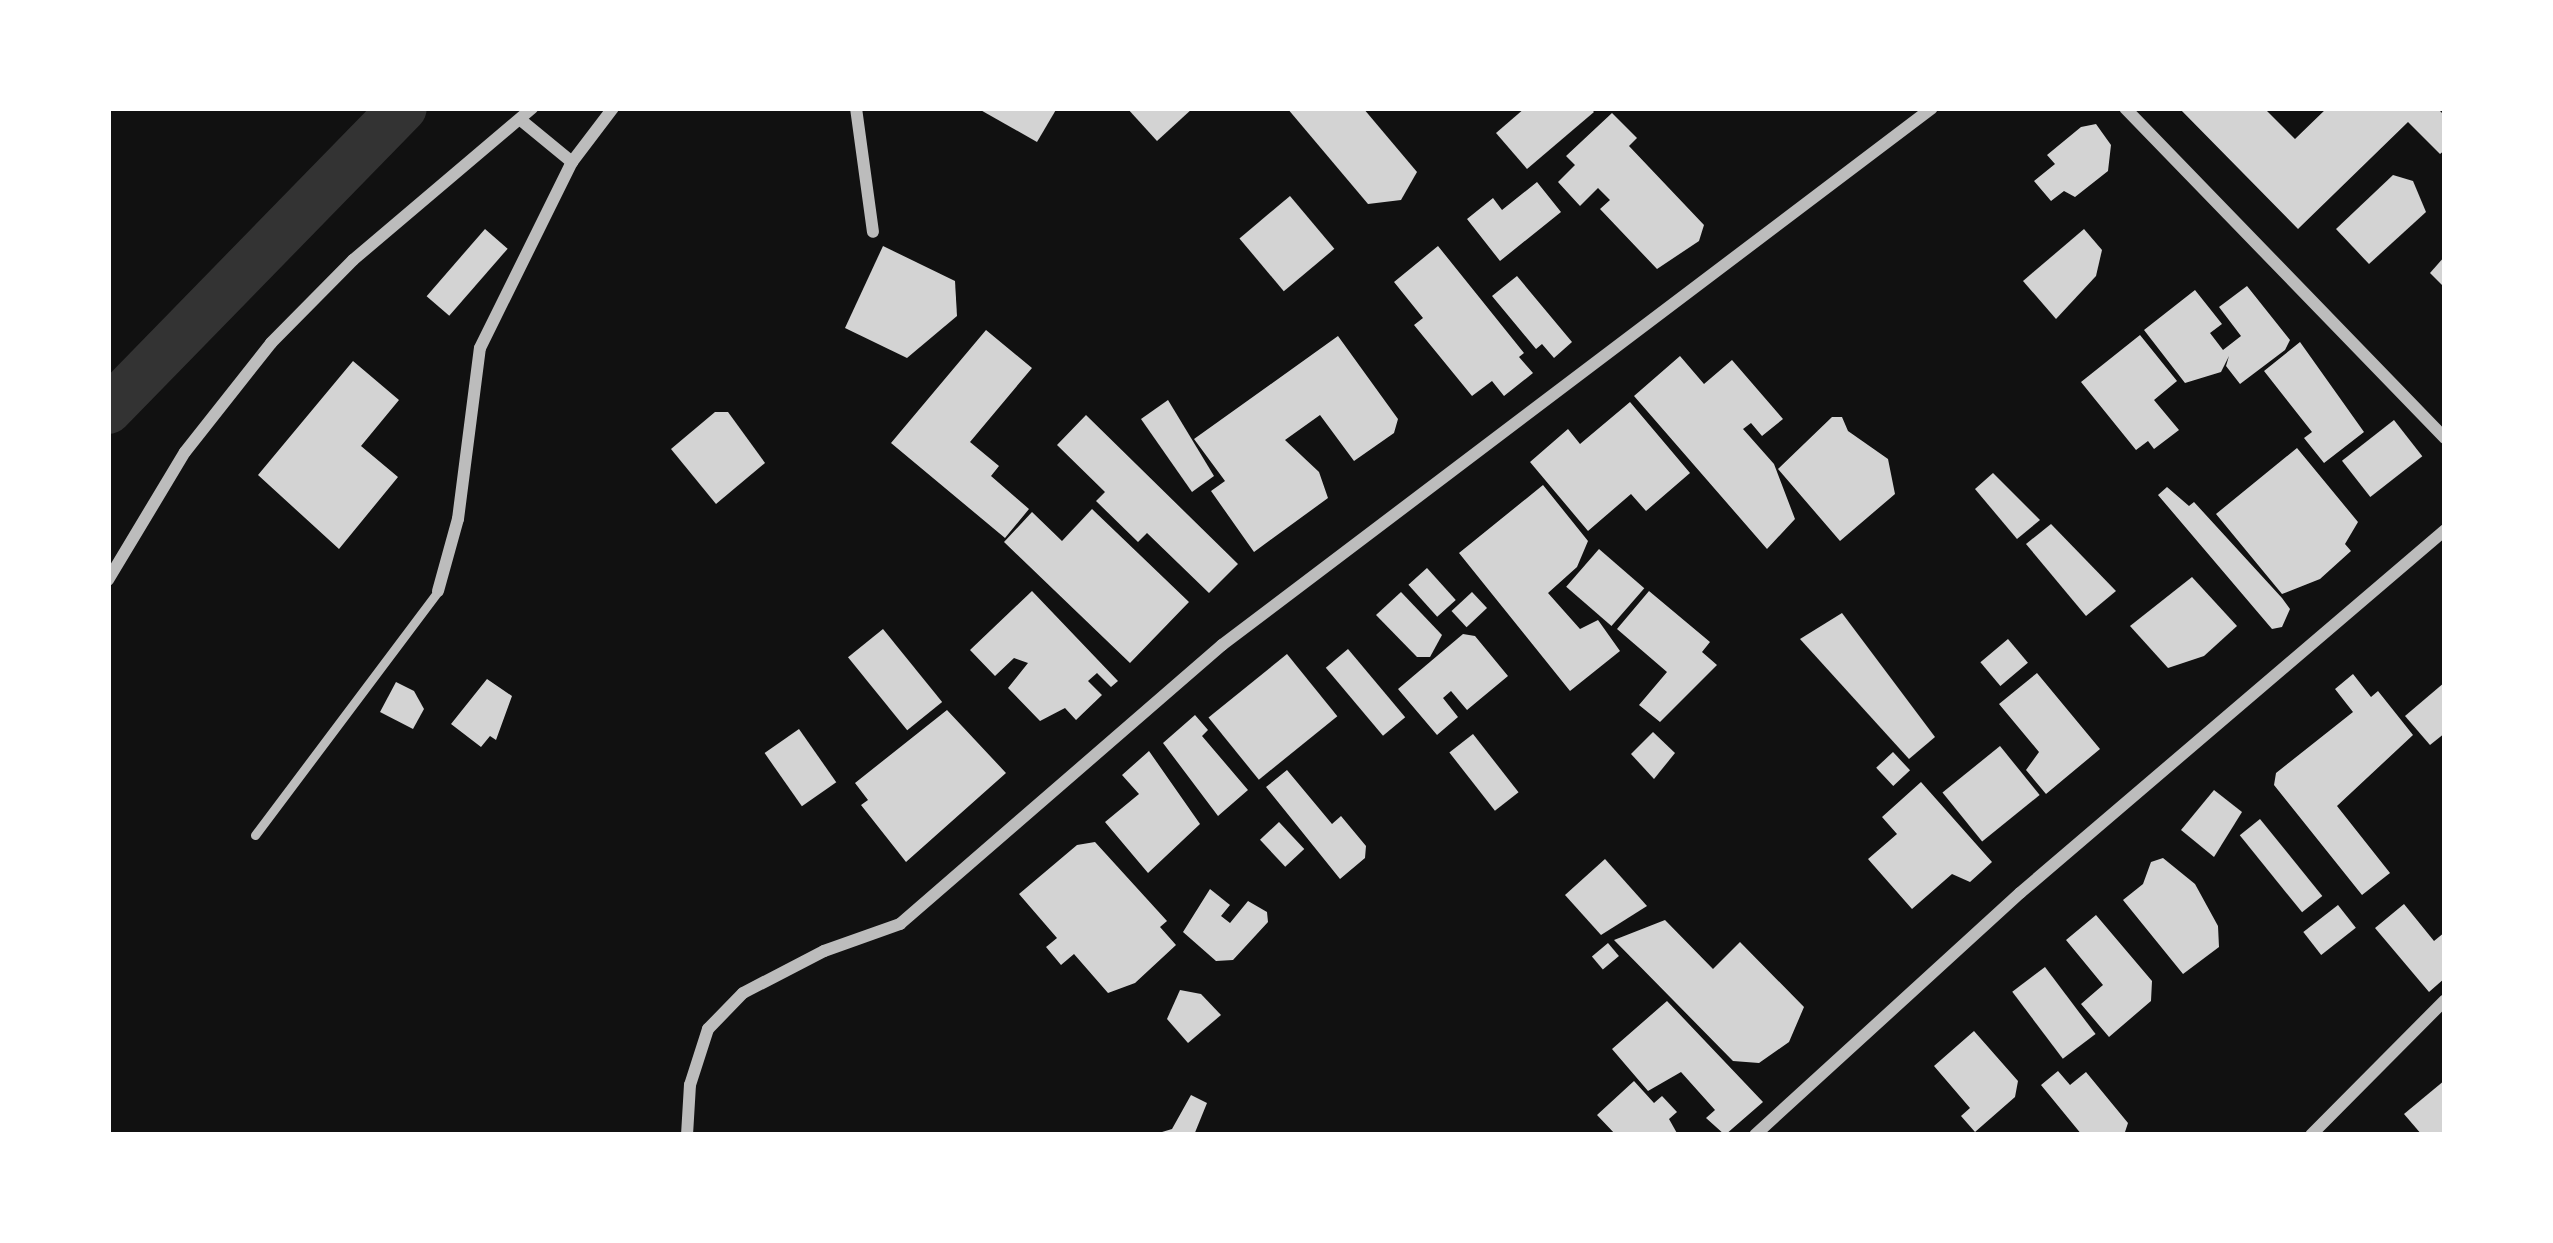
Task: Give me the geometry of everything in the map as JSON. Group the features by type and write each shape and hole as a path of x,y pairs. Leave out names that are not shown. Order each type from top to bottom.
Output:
{"street":[{"path":"108,580 184,452 271,344 353,260 532,108"},
{"path":"438,590 458,519 481,347 572,162 614,108"},
{"path":"856,108 873,232"},
{"path":"687,1135 690,1085 708,1029 743,993 900,924 1222,645 1932,108"},
{"path":"2125,108 2445,439"},
{"path":"522,121 572,162"},
{"path":"1755,1135 2020,893 2445,530"},
{"path":"2311,1135 2445,1000"}],"lane":[{"path":"255,835 438,590"}],"building":[{"path":"977,108 1057,108 1037,142"},
{"path":"1127,108 1193,108 1157,141"},
{"path":"1287,108 1363,108 1417,172 1401,200 1368,204"},
{"path":"1525,108 1590,108 1594,112 1527,169 1496,133"},
{"path":"2179,108 2264,108 2295,139 2327,108 2437,108 2445,116 2445,150 2440,154 2408,122 2298,229"},
{"path":"1612,113 1637,138 1629,146 1704,225 1699,241 1657,269 1600,209 1610,200 1598,188 1580,206 1558,182 1575,165 1566,156"},
{"path":"2096,124 2111,145 2108,171 2075,197 2064,191 2051,201 2034,181 2055,164 2047,155 2081,127"},
{"path":"2393,175 2413,181 2426,212 2369,264 2336,229"},
{"path":"1537,182 1561,212 1500,261 1467,219 1493,198 1502,210"},
{"path":"1290,196 1334,249 1284,291 1239,238"},
{"path":"485,229 508,249 449,316 427,296"},
{"path":"2084,229 2102,250 2096,276 2056,319 2023,281"},
{"path":"883,246 955,281 957,316 907,358 845,328"},
{"path":"1438,246 1524,353 1519,357 1533,373 1504,396 1492,381 1472,396 1414,325 1423,318 1394,282"},
{"path":"2445,256 2445,288 2430,273"},
{"path":"1517,276 1572,342 1554,358 1542,344 1536,349 1492,296"},
{"path":"2247,286 2290,340 2285,350 2240,384 2226,366 2229,356 2221,372 2185,383 2144,330 2195,290 2222,324 2210,333 2223,350 2241,336 2219,307"},
{"path":"986,330 1032,368 970,442 999,466 991,476 1029,509 1005,538 891,443"},
{"path":"2140,335 2177,381 2154,400 2179,430 2154,449 2148,441 2136,450 2081,382"},
{"path":"1338,336 1398,419 1394,433 1354,461 1320,415 1285,440 1319,472 1328,498 1254,552 1211,491 1225,481 1194,439"},
{"path":"2300,342 2364,432 2324,463 2304,438 2312,432 2264,371"},
{"path":"1680,356 1704,384 1732,360 1783,419 1762,436 1751,423 1743,429 1774,464 1795,519 1767,549 1634,396"},
{"path":"353,361 399,400 361,446 398,477 339,549 258,475"},
{"path":"1168,400 1214,476 1192,492 1141,419"},
{"path":"1630,402 1690,473 1646,511 1631,494 1588,531 1530,462 1568,429 1580,444"},
{"path":"715,412 728,412 765,463 716,504 671,449"},
{"path":"1086,415 1238,564 1209,593 1147,533 1138,542 1096,501 1105,492 1057,445"},
{"path":"1832,417 1842,417 1848,431 1888,459 1895,494 1840,541 1778,469"},
{"path":"2394,420 2422,456 2370,497 2342,461"},
{"path":"2297,448 2358,522 2345,544 2351,551 2320,579 2282,594 2216,514"},
{"path":"1993,473 2040,520 2017,539 1975,489"},
{"path":"1543,485 1588,541 1577,567 1548,593 1580,629 1598,620 1620,651 1570,691 1459,553"},
{"path":"2167,487 2189,506 2194,502 2282,598 2290,609 2282,627 2272,629 2158,495"},
{"path":"1092,509 1189,602 1130,663 1004,542 1032,512 1062,541"},
{"path":"2051,524 2116,591 2086,616 2026,544"},
{"path":"1599,549 1644,588 1611,626 1566,587"},
{"path":"1427,568 1456,600 1437,617 1408,585"},
{"path":"2192,577 2237,626 2204,656 2168,668 2130,626"},
{"path":"1032,591 1118,681 1111,687 1097,673 1088,681 1102,695 1076,720 1065,708 1040,721 1008,688 1028,663 1014,658 995,676 970,650"},
{"path":"1649,591 1710,642 1702,652 1717,665 1660,722 1639,705 1667,672 1617,629"},
{"path":"1401,592 1442,635 1430,657 1417,657 1376,615"},
{"path":"1472,592 1487,608 1467,627 1452,611"},
{"path":"1842,613 1935,737 1909,759 1800,639"},
{"path":"883,629 942,702 907,730 848,657"},
{"path":"1463,634 1475,636 1508,676 1467,710 1451,691 1443,698 1458,717 1437,735 1398,689"},
{"path":"2008,639 2028,663 2000,686 1980,662"},
{"path":"1348,649 1405,717 1383,736 1326,668"},
{"path":"1287,654 1337,716 1259,780 1209,718"},
{"path":"2037,673 2100,749 2046,794 2026,770 2039,752 1999,704"},
{"path":"2353,674 2371,697 2378,691 2413,735 2337,806 2390,873 2362,895 2274,785 2276,773 2353,712 2335,689"},
{"path":"487,679 512,696 496,740 490,736 481,747 451,724"},
{"path":"396,682 414,691 424,709 413,729 380,712"},
{"path":"2445,682 2445,733 2430,745 2405,716"},
{"path":"947,710 1006,773 906,862 861,805 868,800 855,783"},
{"path":"1195,715 1208,730 1202,736 1248,790 1218,816 1163,743"},
{"path":"799,729 836,782 802,806 765,753"},
{"path":"1653,732 1675,753 1654,779 1631,754"},
{"path":"1473,734 1519,792 1495,811 1449,752"},
{"path":"2000,746 2040,795 1982,842 1942,793"},
{"path":"1149,751 1200,824 1148,873 1105,822 1139,794 1122,775"},
{"path":"1893,752 1910,770 1893,786 1876,768"},
{"path":"1287,770 1332,824 1341,816 1366,846 1365,858 1340,879 1266,787"},
{"path":"1921,782 1992,862 1970,882 1952,874 1912,909 1868,859 1897,834 1882,817"},
{"path":"2214,790 2242,812 2214,857 2181,830"},
{"path":"2260,819 2322,896 2302,912 2240,835"},
{"path":"1279,822 1304,849 1285,867 1260,840"},
{"path":"1095,842 1167,921 1160,927 1176,945 1135,983 1108,993 1074,954 1061,965 1046,947 1057,938 1019,894 1077,845"},
{"path":"2163,858 2195,884 2218,926 2219,947 2183,974 2123,900 2143,884 2151,862"},
{"path":"1605,859 1647,906 1601,935 1565,895"},
{"path":"1210,889 1230,905 1221,916 1230,923 1248,901 1267,912 1268,922 1233,960 1216,961 1183,932"},
{"path":"2404,904 2434,941 2445,932 2445,978 2429,992 2375,928"},
{"path":"2338,905 2356,928 2321,955 2303,932"},
{"path":"2096,915 2152,981 2151,1001 2109,1037 2081,1004 2103,985 2066,940"},
{"path":"1665,920 1713,969 1740,942 1804,1007 1789,1042 1759,1063 1733,1061 1614,940"},
{"path":"1608,943 1619,956 1603,970 1592,956"},
{"path":"2045,967 2096,1034 2063,1059 2012,992"},
{"path":"1180,990 1201,994 1221,1015 1188,1043 1167,1019"},
{"path":"1667,1001 1763,1102 1725,1135 1706,1118 1715,1110 1681,1072 1648,1091 1612,1049"},
{"path":"1974,1031 2018,1081 2015,1097 1975,1132 1961,1116 1970,1108 1934,1066"},
{"path":"2058,1071 2070,1085 2086,1072 2128,1123 2124,1135 2082,1135 2041,1085"},
{"path":"2445,1080 2445,1135 2422,1135 2404,1114"},
{"path":"1634,1081 1654,1103 1662,1096 1677,1112 1669,1119 1678,1135 1616,1135 1597,1115"},
{"path":"1191,1095 1207,1103 1194,1135 1152,1135 1172,1129"}],"waterway":[{"path":"108,410 403,108"}]}
